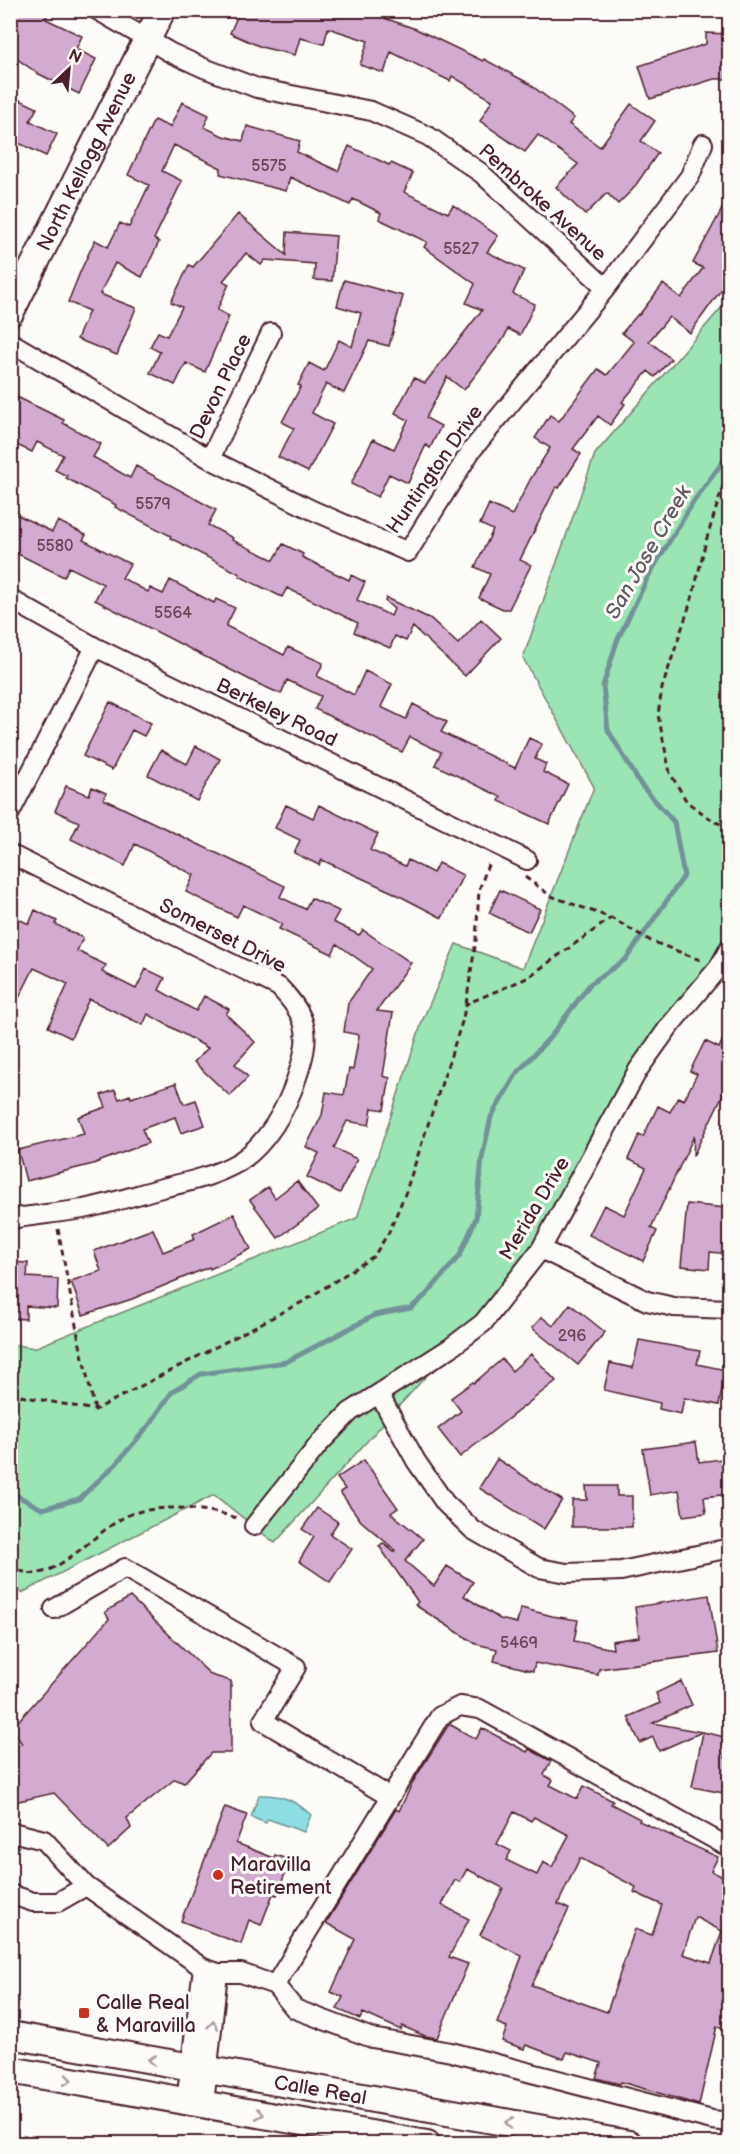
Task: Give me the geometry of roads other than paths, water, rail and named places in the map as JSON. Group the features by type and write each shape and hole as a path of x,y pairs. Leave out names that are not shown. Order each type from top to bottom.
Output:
{"main road":[{"name":"North Kellogg Avenue","path":"10,314 162,10"},
{"name":"Calle Real","path":"10,2035 629,2144"},
{"name":"Calle Real","path":"10,2070 427,2144"}],"street":[{"name":"Pembroke Avenue","path":"97,10 148,40 204,68 257,88 371,111 428,136 482,173 606,288"},
{"name":"Huntington Drive","path":"10,342 210,459 312,510 408,552 471,451 606,288 690,176 703,144"},
{"name":"Devon Place","path":"210,459 271,333"},
{"name":"Berkeley Road","path":"10,599 95,647 527,860"},
{"path":"10,813 95,647"},
{"name":"Somerset Drive","path":"10,854 279,987 294,1003 303,1022 306,1044 306,1052 292,1092 268,1135 240,1161 210,1176 84,1208 10,1219"},
{"name":"Merida Drive","path":"254,1526 319,1444 350,1412 450,1348 483,1323 541,1249 638,1070 671,1024 724,970 729,946"},
{"path":"541,1249 647,1301 674,1306 729,1309"},
{"path":"379,1394 416,1461 445,1503 473,1530 539,1568 567,1572 621,1570 729,1548"},
{"path":"54,1609 125,1568 296,1667 263,1721 390,1797"},
{"path":"275,1985 440,1716 460,1706 480,1709 729,1848"},
{"path":"10,1838 16,1833 44,1840 86,1886 211,1971 241,1973 275,1985 294,2009 372,2038 451,2052 701,2117 729,2122"},
{"path":"10,1894 33,1902 58,1902 86,1886"},
{"path":"195,2103 211,1971"}],"water":[{"path":"259,1795 280,1797 305,1810 311,1815 304,1832 268,1819 266,1823 251,1817"}],"waterway":[{"name":"San Jose Creek","path":"10,1492 42,1509 79,1499 116,1464 150,1424 172,1392 201,1374 286,1362 375,1315 411,1308 427,1294 460,1255 476,1218 482,1158 491,1117 517,1073 552,1035 590,984 626,959 684,876 674,822 641,785 608,730 603,686 617,641 649,575 694,501 730,452"}],"place":[{"name":"Maravilla Retirement","path":"218,1875"},
{"name":"Calle Real & Maravilla","path":"84,2013"}]}
